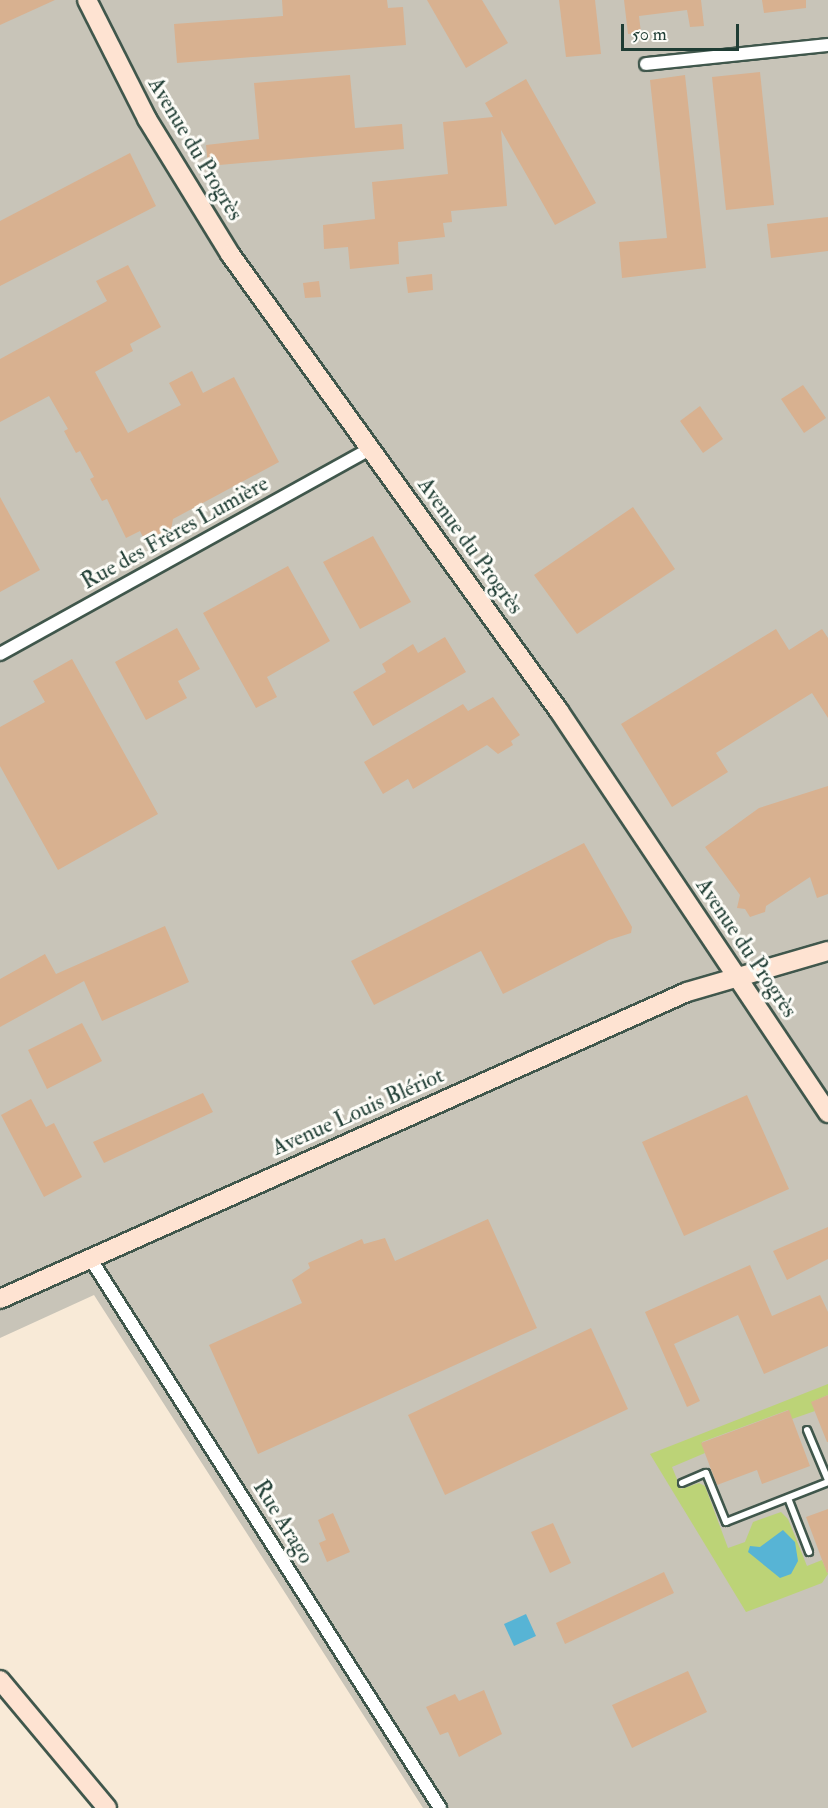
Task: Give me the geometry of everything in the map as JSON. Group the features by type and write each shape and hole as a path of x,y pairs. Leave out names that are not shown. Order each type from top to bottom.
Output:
{"street":[{"name":"Avenue du Progrès","path":"87,0 125,78 185,185 230,254 559,711 828,1113"},
{"path":"646,64 828,45"},
{"name":"Rue des Frères Lumière","path":"0,654 370,449"},
{"name":"Avenue Louis Blériot","path":"0,1299 687,992 828,951"},
{"name":"Rue Arago","path":"90,1258 440,1808"},
{"path":"0,1680 107,1808"}],"lane":[{"path":"682,1483 706,1473 726,1522 788,1498 828,1481 807,1430"},
{"path":"788,1498 809,1552"}],"shaded area":[{"path":"0,0 828,0 828,1808 423,1808 94,1295 0,1338"}],"green space":[{"path":"828,1384 828,1395 812,1402 815,1411 792,1419 788,1410 702,1442 705,1453 672,1467 681,1489 699,1483 705,1486 728,1548 745,1542 753,1522 781,1512 788,1519 807,1566 822,1560 828,1574 822,1583 746,1612 650,1454"}],"water":[{"path":"783,1530 795,1542 798,1561 791,1574 780,1578 748,1552 750,1546 760,1547"},
{"path":"526,1614 536,1636 514,1646 504,1624"}],"building":[{"path":"0,0 55,0 0,25"},
{"path":"282,0 387,0 388,8 403,7 406,45 177,63 174,24 283,16"},
{"path":"427,0 482,0 508,43 466,68"},
{"path":"559,0 595,0 601,54 566,57"},
{"path":"624,0 701,0 704,26 690,27 687,10 639,16 641,33 628,34"},
{"path":"762,0 806,0 806,8 764,13"},
{"path":"760,72 774,205 726,210 712,77"},
{"path":"350,75 355,128 402,124 404,149 208,166 206,145 259,139 254,83"},
{"path":"685,75 706,268 622,278 619,242 667,238 650,80"},
{"path":"526,79 596,203 555,225 501,130 507,206 451,211 452,222 443,223 445,237 398,242 399,264 350,269 348,247 324,249 323,225 375,219 372,182 448,174 443,122 493,117 485,103"},
{"path":"130,153 156,206 0,286 0,221"},
{"path":"828,217 828,251 771,258 767,224"},
{"path":"128,265 161,327 130,344 133,351 95,372 128,433 181,405 169,383 192,371 203,393 234,377 279,462 173,519 171,530 154,539 143,537 140,531 126,538 107,499 102,501 90,479 94,477 80,451 76,453 64,431 68,429 49,396 0,422 0,359 107,301 96,281"},
{"path":"432,274 433,290 408,293 406,277"},
{"path":"319,281 321,297 305,298 303,283"},
{"path":"803,385 826,418 804,433 781,399"},
{"path":"700,406 723,439 703,453 680,421"},
{"path":"0,497 40,570 0,592"},
{"path":"633,507 675,569 577,634 534,575"},
{"path":"373,536 411,602 360,629 323,562"},
{"path":"288,566 330,641 267,677 277,697 256,708 203,613"},
{"path":"177,628 200,669 178,681 187,698 146,720 115,662"},
{"path":"776,629 789,650 822,629 828,638 828,718 812,693 716,753 728,772 672,807 621,724"},
{"path":"445,637 466,672 373,726 353,692 386,672 382,664 413,644 418,653"},
{"path":"72,659 158,814 58,870 0,766 0,727 45,702 33,681"},
{"path":"493,697 520,735 511,741 513,745 498,754 487,745 413,789 408,779 383,794 364,762 463,704 468,711"},
{"path":"828,786 828,894 817,898 810,877 766,906 765,912 750,917 745,909 737,908 740,895 705,847 759,808"},
{"path":"584,843 632,927 631,933 609,940 503,994 481,951 374,1005 351,961"},
{"path":"165,926 189,982 102,1021 84,981 0,1027 0,979 45,954 56,974"},
{"path":"82,1023 102,1061 47,1089 28,1050"},
{"path":"203,1093 213,1112 104,1163 93,1142"},
{"path":"747,1095 789,1189 684,1236 642,1142"},
{"path":"31,1099 46,1127 54,1123 82,1177 44,1197 1,1115"},
{"path":"488,1219 537,1328 258,1454 209,1345 302,1303 292,1280 310,1268 308,1263 362,1239 364,1244 385,1238 395,1261"},
{"path":"828,1227 828,1259 787,1280 773,1251"},
{"path":"750,1265 772,1316 820,1295 828,1312 828,1346 764,1374 738,1315 674,1344 700,1401 687,1407 645,1312"},
{"path":"591,1328 628,1409 445,1495 408,1415"},
{"path":"828,1395 828,1442 827,1442 811,1402"},
{"path":"789,1410 810,1466 762,1484 757,1470 717,1485 701,1443"},
{"path":"828,1509 828,1572 827,1573 806,1517"},
{"path":"333,1513 350,1552 327,1562 319,1543 326,1540 318,1520"},
{"path":"553,1523 571,1563 550,1573 531,1532"},
{"path":"664,1572 674,1593 565,1644 556,1623"},
{"path":"688,1671 707,1712 632,1748 612,1705"},
{"path":"484,1690 502,1734 459,1757 448,1732 440,1735 426,1707 455,1694 459,1701"}]}
